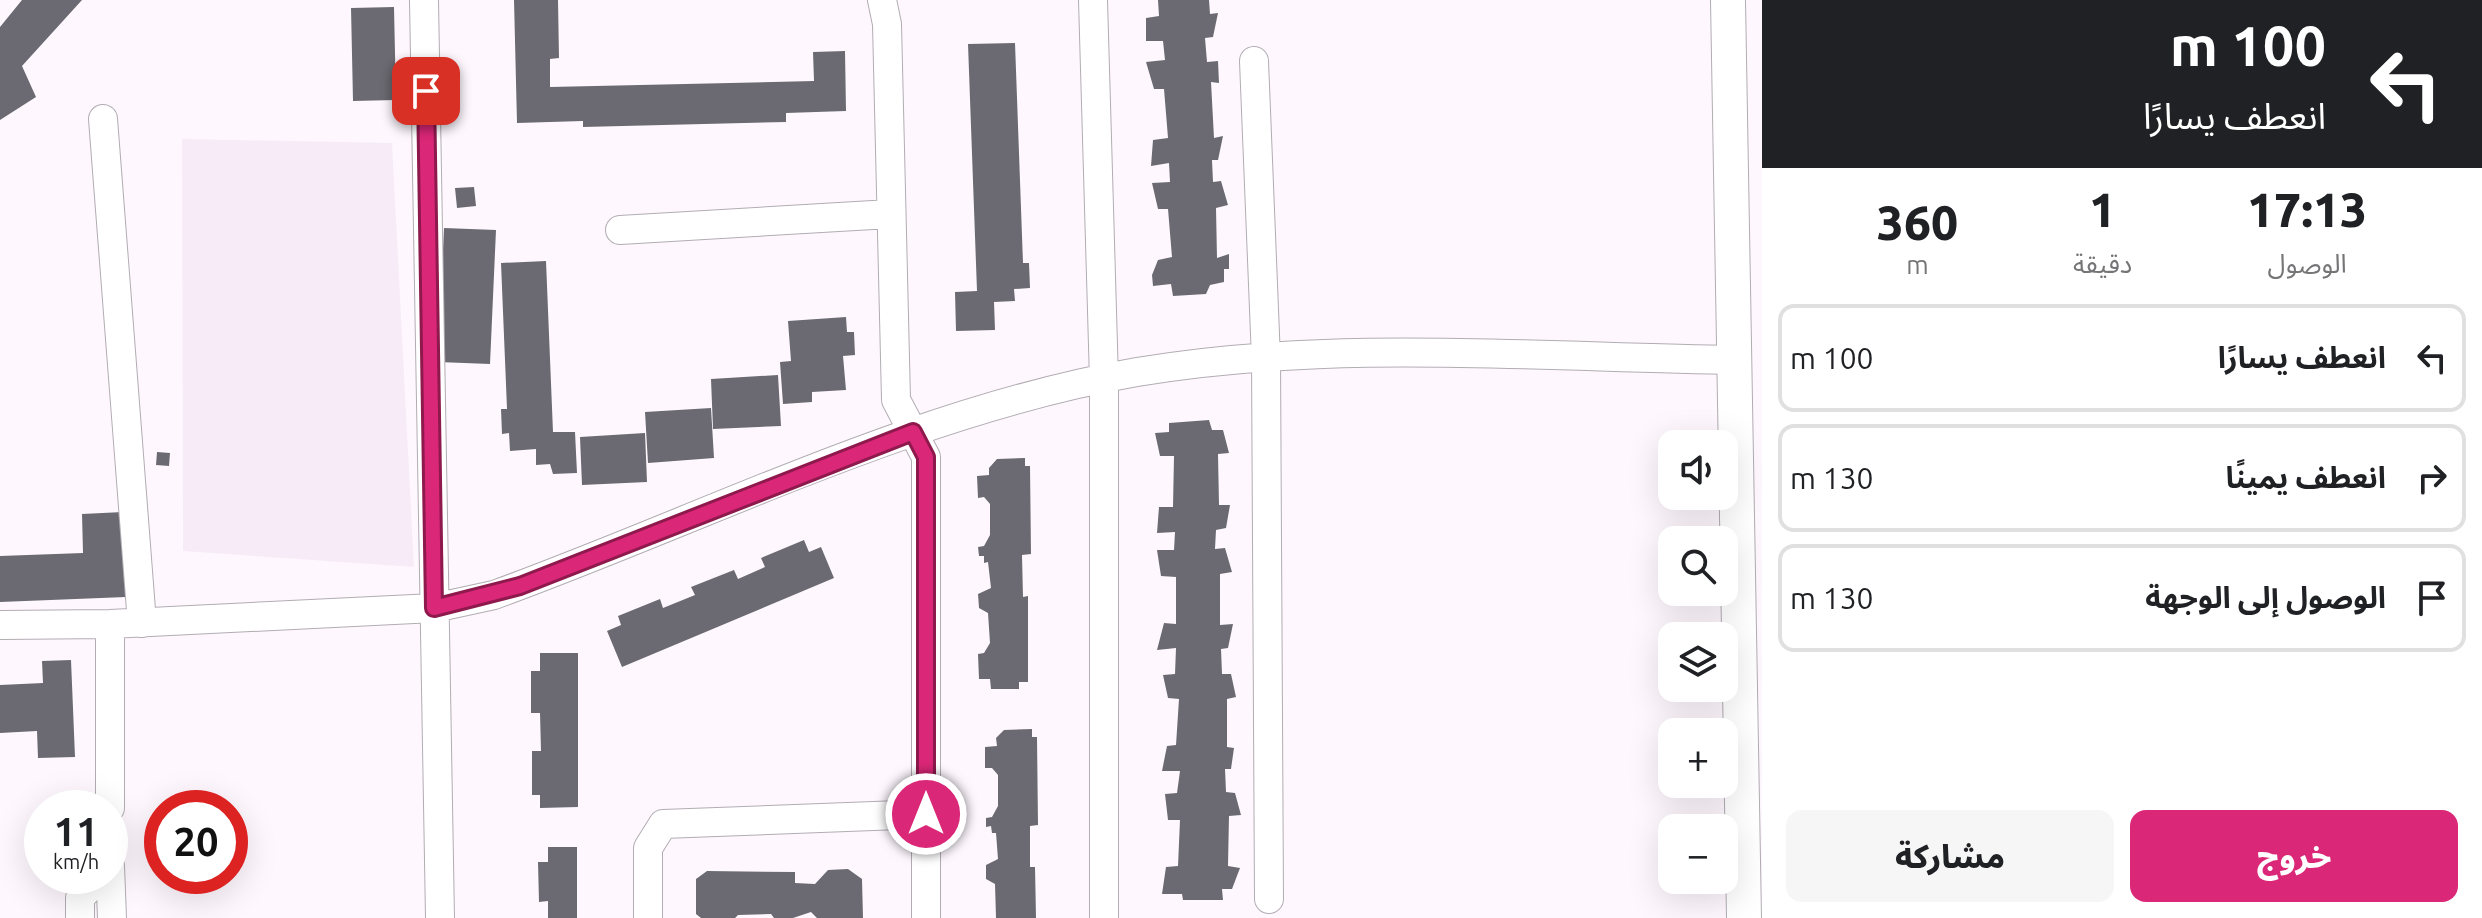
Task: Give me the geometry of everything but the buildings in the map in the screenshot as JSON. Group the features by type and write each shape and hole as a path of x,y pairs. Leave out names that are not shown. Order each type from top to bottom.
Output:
{"main road":[{"path":"1728,0 1744,918"}],"street":[{"path":"424,0 440,918"},
{"path":"882,0 887,24 896,400 926,457 926,918"},
{"path":"1093,0 1104,380 1104,918"},
{"path":"1254,61 1266,359 1269,899"},
{"path":"103,119 142,623"},
{"path":"620,230 890,214"},
{"path":"0,625 142,623 434,608 520,586 913,432 1034,395 1138,372 1266,359 1431,352 1735,360"},
{"path":"110,624 110,790"},
{"path":"648,918 648,848 663,824 926,814"},
{"path":"80,918 80,898 84,894"},
{"path":"111,894 112,918"}],"shaded area":[{"path":"182,139 392,143 414,567 183,551"}],"route":[{"path":"426,91 434,608 494,595 572,567 913,432 926,457 926,814"}]}
